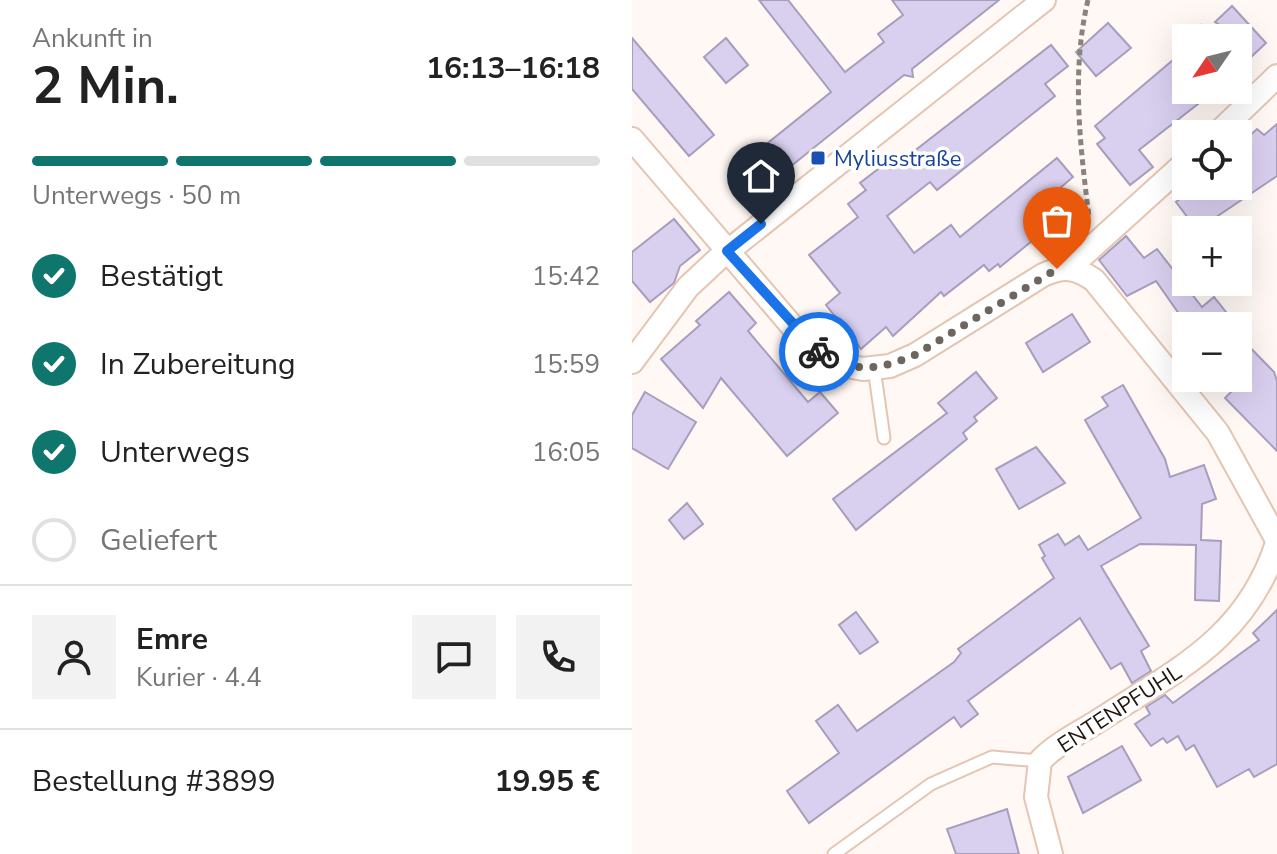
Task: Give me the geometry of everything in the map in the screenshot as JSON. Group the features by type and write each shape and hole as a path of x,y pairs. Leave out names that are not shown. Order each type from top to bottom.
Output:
{"street":[{"path":"632,362 688,287 727,251 1044,0"},
{"path":"1231,120 1277,76"},
{"path":"632,139 815,350 837,364 874,368 915,355 1043,275 1069,268 1172,174"},
{"name":"ENTENPFUHL","path":"1040,761 1207,650 1250,603 1266,578 1277,542 1218,433 1189,393 1094,280 1069,268"},
{"path":"1040,761 1036,797 1051,854"}],"lane":[{"path":"874,368 884,438"},
{"name":"ENTENPFUHL","path":"834,854 931,784 992,757 1040,761"}],"path":[{"path":"1088,0 1079,38 1077,98 1089,216 1097,240"}],"building":[{"path":"759,0 788,0 845,72 884,42 878,34 903,15 892,0 999,0 912,69 913,77 904,75 754,196 733,171 831,92"},
{"path":"1232,6 1249,24 1218,24 1215,22"},
{"path":"1108,23 1131,48 1096,76 1076,52"},
{"path":"1252,28 1266,43 1252,56"},
{"path":"632,38 714,135 689,156 632,89"},
{"path":"726,38 748,65 726,83 704,57"},
{"path":"1051,45 1068,66 1045,84 1055,96 937,190 930,182 887,216 914,253 951,225 960,237 1057,158 1073,177 1045,201 1059,219 1000,267 998,264 989,271 984,265 944,296 941,292 893,336 886,327 861,349 826,305 840,293 809,255 858,217 848,204 866,190 860,183 886,163 891,169"},
{"path":"1172,61 1172,104 1198,104 1178,120 1172,120 1172,124 1139,150 1153,167 1130,185 1097,144 1105,138 1095,126"},
{"path":"1277,124 1277,176 1252,193 1252,133 1257,129 1264,135"},
{"path":"1241,200 1218,216 1186,216 1176,202"},
{"path":"674,219 700,250 680,266 674,283 650,302 632,281 632,252"},
{"path":"1126,236 1144,258 1157,249 1172,268 1172,296 1193,296 1202,307 1214,297 1226,312 1178,312 1156,281 1127,296 1099,260"},
{"path":"729,292 756,323 748,331 808,402 820,392 838,413 787,456 721,378 703,408 661,359 700,325 696,321"},
{"path":"1072,314 1090,342 1043,372 1026,343"},
{"path":"1252,349 1274,372 1277,381 1277,451 1225,398 1231,392 1252,392"},
{"path":"976,372 997,398 974,417 977,421 963,433 967,439 856,530 833,499 947,413 938,403"},
{"path":"1123,385 1165,459 1170,477 1204,465 1216,499 1202,504 1201,540 1221,541 1219,601 1195,600 1196,545 1140,544 1101,566 1149,646 1141,651 1151,671 1132,683 1121,663 1111,669 1080,618 968,701 978,714 961,727 954,717 809,823 787,791 839,753 816,721 838,705 857,731 954,662 961,653 958,649 1054,578 1042,558 1045,556 1039,545 1058,534 1065,545 1079,536 1088,550 1141,518 1085,420 1108,406 1102,397"},
{"path":"645,392 696,422 668,469 632,448 632,415"},
{"path":"1036,447 1065,483 1019,509 996,469"},
{"path":"687,503 703,524 684,539 669,520"},
{"path":"1277,610 1277,764 1254,777 1249,769 1217,787 1194,745 1186,750 1178,736 1167,743 1163,738 1151,746 1135,724 1150,714 1146,707 1165,695 1173,703 1259,640 1253,633"},
{"path":"856,612 878,642 860,654 839,625"},
{"path":"1122,746 1141,780 1083,813 1068,777"},
{"path":"1007,809 1019,854 956,854 947,829"}],"way so far":[{"path":"819,352 837,364 863,369 890,366 915,355 1057,269"}],"place":[{"name":"Myliusstraße","path":"818,158"}],"route":[{"path":"761,224 727,251 798,333 819,352"}]}
